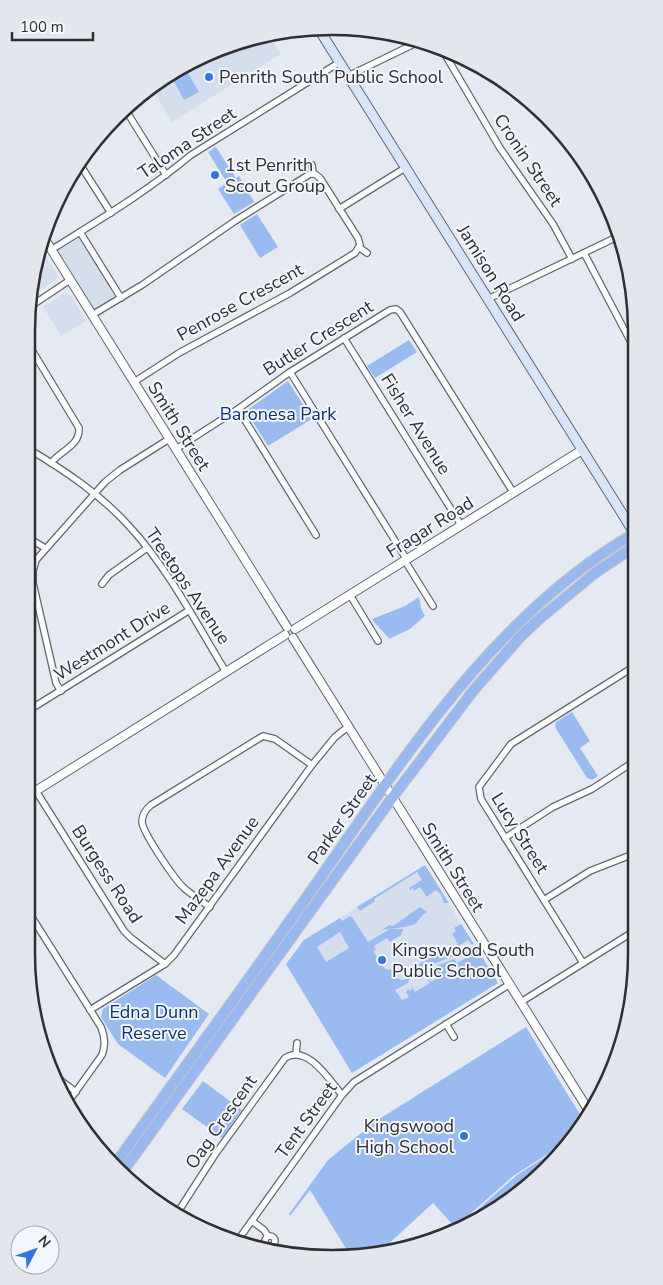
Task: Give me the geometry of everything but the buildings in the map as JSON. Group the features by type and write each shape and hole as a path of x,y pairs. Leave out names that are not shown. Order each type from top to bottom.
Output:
{"highway":[{"name":"Parker Street","path":"119,1159 455,692 512,629 568,580 628,540"},
{"name":"Parker Street","path":"126,1167 392,798 473,691 521,636 571,592 628,551"}],"main road":[{"name":"Jamison Road","path":"323,35 628,524"}],"street":[{"path":"348,76 408,45"},
{"name":"Cronin Street","path":"447,59 500,148 553,224 572,259"},
{"name":"Taloma Street","path":"52,250 166,175 198,150 340,62"},
{"path":"129,115 166,175"},
{"path":"312,165 313,174"},
{"path":"340,209 406,168"},
{"path":"83,170 110,213"},
{"path":"92,315 142,285 235,220 313,174 320,178 358,238 360,248 367,253"},
{"path":"80,232 121,298"},
{"path":"488,299 613,239"},
{"name":"Smith Street","path":"48,244 586,1106"},
{"name":"Penrose Crescent","path":"134,382 179,353 290,293 355,253 360,248"},
{"path":"584,253 628,337"},
{"path":"37,302 70,280"},
{"name":"Butler Crescent","path":"176,449 238,409 290,372 396,308 513,492"},
{"name":"Fisher Avenue","path":"344,338 461,525"},
{"path":"35,355 79,428 79,434 74,444 59,454 51,463"},
{"path":"290,372 433,606"},
{"path":"238,409 316,535"},
{"path":"35,563 45,548 108,479 169,439"},
{"name":"Fragar Road","path":"36,790 582,450"},
{"name":"Treetops Avenue","path":"35,453 94,494 123,520 147,548 226,672"},
{"path":"35,542 45,548"},
{"path":"102,584 108,575 147,548"},
{"path":"35,592 56,683 61,691"},
{"path":"350,595 378,641"},
{"name":"Westmont Drive","path":"35,707 188,611"},
{"name":"Lucy Street","path":"582,963 481,799 479,791 481,783 515,741 628,670"},
{"name":"Mazepa Avenue","path":"90,1010 165,964 180,948 312,765 335,737 349,726"},
{"path":"210,907 184,889 174,877 144,827 143,818 146,809 263,736 275,738 312,765"},
{"path":"505,838 553,807 592,789 628,767"},
{"name":"Burgess Road","path":"36,790 124,930 131,938 165,964"},
{"path":"544,900 590,871 628,856"},
{"path":"35,922 103,1033 104,1047 102,1055 72,1097"},
{"path":"521,1002 628,935"},
{"name":"Tent Street","path":"241,1236 342,1094 361,1077 510,984"},
{"path":"446,1024 454,1037"},
{"path":"297,1043 296,1054 309,1059 342,1094"},
{"name":"Oag Crescent","path":"180,1208 214,1156 279,1065 287,1057 296,1054"},
{"path":"66,1084 76,1092"},
{"path":"252,1221 264,1230 268,1236"}],"shaded area":[{"name":"Penrith South Public School","path":"273,41 281,54 172,122 155,93 183,75 218,58 255,45"},
{"path":"80,237 117,296 95,310 58,250"},
{"path":"45,255 58,276 57,279 38,290"},
{"path":"64,293 70,294 86,321 61,336 43,307"},
{"name":"Kingswood South Public School","path":"425,865 481,956 336,1047 286,965 304,940"}],"green space":[{"path":"188,73 199,92 184,100 174,81"},
{"path":"216,147 236,178 239,176 254,202 234,214 218,189 227,183 208,152"},
{"path":"257,214 278,247 260,258 240,225"},
{"path":"409,340 417,352 375,378 367,366"},
{"name":"Baronesa Park","path":"288,381 312,419 268,446 246,411"},
{"path":"419,597 425,616 410,629 389,639 372,619 405,606"},
{"path":"572,712 590,741 580,748 598,776 592,780 587,778 555,727 556,722"},
{"path":"425,865 449,903 444,903 441,895 436,890 427,897 420,887 414,891 413,888 410,890 409,888 422,880 417,872 374,899 375,901 360,911 357,907"},
{"path":"420,907 427,912 415,924 382,930 389,925 393,926"},
{"path":"350,916 352,917 368,942 390,929 403,929 401,935 390,942 387,938 374,946 376,950 373,951 383,967 387,970 391,969 396,978 402,980 418,974 409,980 408,983 395,990 402,1000 409,997 406,992 408,989 410,991 412,989 411,986 415,992 430,983 426,976 421,979 419,977 426,974 431,982 437,978 433,971 428,975 426,972 419,973 454,959 457,963 476,952 474,948 476,947 498,983 352,1073 286,964 304,940 340,918 342,921","holes":["340,932 349,948 326,962 317,947"]},
{"path":"461,924 474,944 472,945 468,940 450,951 453,956 419,970 412,968 433,956 434,958 447,950 447,947 449,950 458,944 452,934 456,931 454,928"},
{"name":"Edna Dunn Reserve","path":"156,975 209,1014 165,1078 118,1044 101,1017 103,1009"},
{"name":"Kingswood High School","path":"526,1027 580,1114 552,1151 513,1176 466,1217 452,1224 433,1203 388,1244 346,1249 310,1190 290,1216 289,1214 328,1160 376,1121"},
{"path":"203,1081 242,1110 222,1138 182,1109"},
{"path":"549,1154 512,1189 473,1214 517,1175"}],"place":[{"name":"Penrith South Public School","path":"209,77"},
{"name":"1st Penrith Scout Group","path":"215,175"},
{"name":"Kingswood South Public School","path":"382,960"},
{"name":"Kingswood High School","path":"464,1136"}]}
